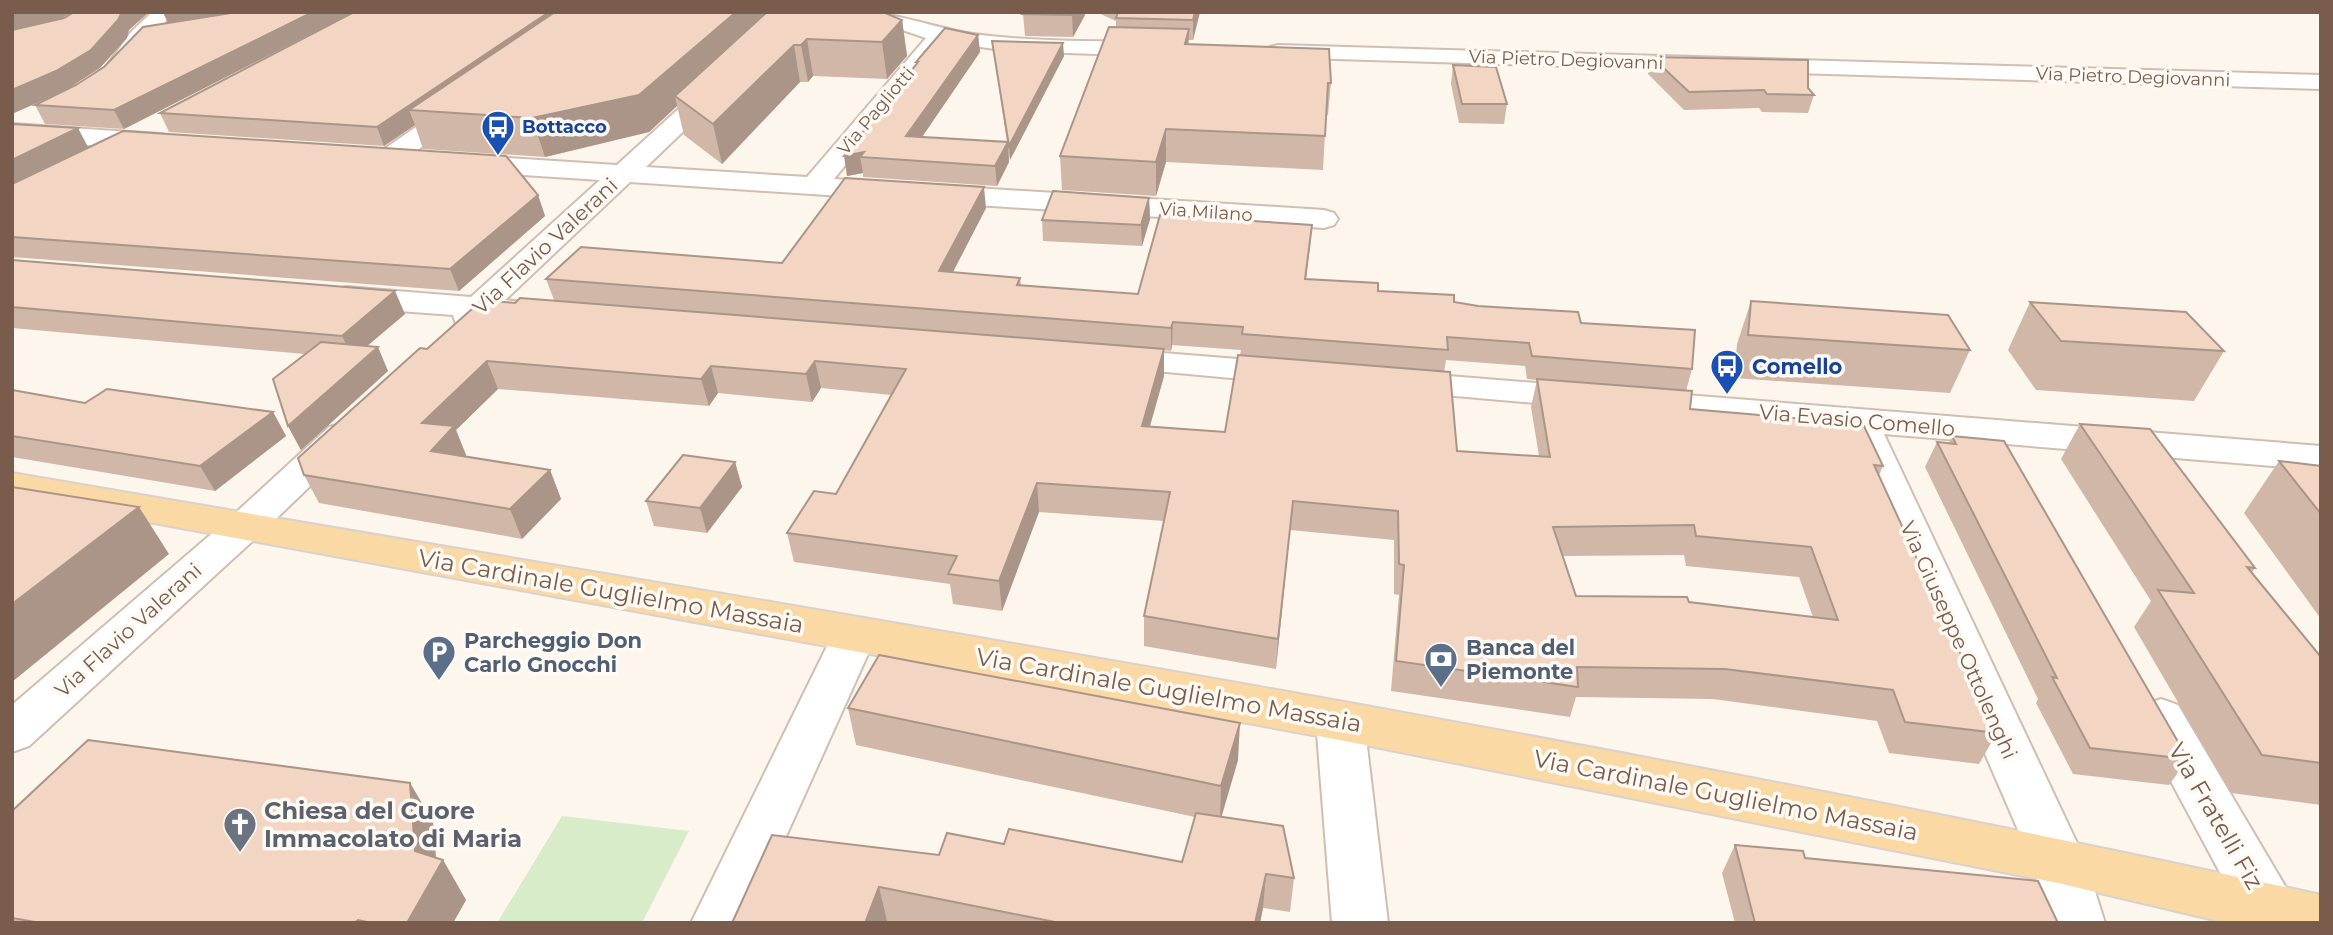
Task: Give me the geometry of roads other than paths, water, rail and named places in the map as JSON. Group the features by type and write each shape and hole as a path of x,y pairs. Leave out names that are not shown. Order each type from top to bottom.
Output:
{"main road":[{"name":"Via Cardinale Guglielmo Massaia","path":"12,485 1340,721 2058,859 2321,920"}],"street":[{"name":"Via Flavio Valerani","path":"438,345 798,12"},
{"path":"868,12 938,37 987,44 1172,49"},
{"path":"96,83 126,59 139,37 165,23"},
{"path":"987,44 1020,27"},
{"name":"Via Pagliotti","path":"814,186 938,37"},
{"name":"Via Pietro Degiovanni","path":"1256,51 2321,82"},
{"path":"361,156 389,158 477,96"},
{"path":"12,130 49,108"},
{"path":"82,164 166,121"},
{"path":"12,130 183,144"},
{"name":"Via Milano","path":"389,158 1324,219"},
{"path":"314,294 562,314"},
{"path":"1078,356 1315,376"},
{"name":"Via Evasio Comello","path":"1371,380 2321,458"},
{"name":"Via Flavio Valerani","path":"12,733 244,527 368,411"},
{"name":"Via Giuseppe Ottolenghi","path":"1859,420 2058,859 2077,923"},
{"path":"1998,432 2025,479"},
{"path":"719,923 855,634"},
{"name":"Via Fratelli Fiz","path":"2140,682 2268,908"},
{"path":"1340,721 1360,923"}],"place":[{"name":"Bottacco","path":"498,157"},
{"name":"Comello","path":"1727,396"},
{"name":"Parcheggio Don Carlo Gnocchi","path":"439,682"},
{"name":"Banca del Piemonte","path":"1441,689"},
{"name":"Chiesa del Cuore Immacolato di Maria","path":"240,854"}]}
